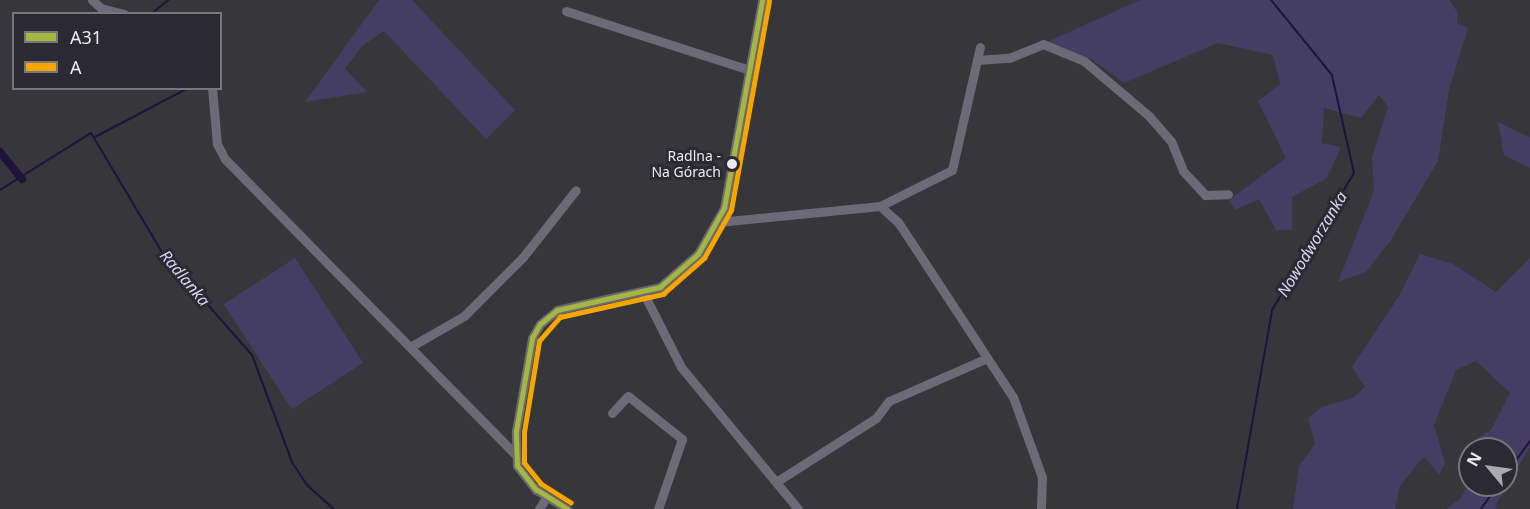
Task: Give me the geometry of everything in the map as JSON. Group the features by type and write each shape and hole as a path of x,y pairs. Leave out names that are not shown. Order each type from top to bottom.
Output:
{"street":[{"path":"92,0 101,8 116,12"},
{"path":"516,455 525,366 540,324 568,306 660,287 685,268 718,222 731,177 762,0"},
{"path":"566,12 750,70"},
{"path":"977,60 1009,58 1043,44 1084,61 1149,116 1171,141 1183,171 1204,195 1228,194"},
{"path":"718,222 880,206 952,170 980,47"},
{"path":"212,90 217,144 225,159 516,455 525,480 546,498 567,509"},
{"path":"410,347 464,315 523,257 576,190"},
{"path":"880,206 898,222 1013,397 1031,441 1041,477 1041,509"},
{"path":"643,292 681,367 798,509"},
{"path":"776,482 876,418 889,401 986,359"},
{"path":"612,412 628,396 682,439 658,509"},
{"path":"539,509 546,498"}],"shaded area":[{"path":"379,0 412,0 515,110 486,139 384,31 362,46 345,69 367,92 305,102"},
{"path":"1140,0 1449,0 1458,13 1457,23 1468,28 1449,90 1438,161 1391,240 1366,272 1338,282 1374,191 1372,158 1388,107 1379,95 1361,118 1324,108 1322,143 1341,147 1327,178 1292,197 1292,230 1276,230 1259,199 1235,210 1229,200 1286,158 1258,101 1280,84 1273,55 1218,43 1124,83 1091,59 1043,44"},
{"path":"1498,122 1530,137 1530,168 1504,155"},
{"path":"1420,254 1453,264 1496,292 1530,258 1530,447 1518,467 1518,437 1480,437 1491,430 1510,393 1476,361 1456,370 1434,425 1445,463 1439,475 1424,456 1400,486 1395,509 1293,509 1299,466 1315,444 1308,418 1322,407 1353,398 1365,387 1352,367 1399,296"},
{"path":"295,258 363,363 292,409 224,304"},
{"path":"1500,497 1495,506 1497,509 1446,509 1461,498"}],"waterway":[{"path":"153,12 168,0"},
{"name":"Nowodworzanka","path":"1237,509 1272,310 1354,173 1332,75 1271,0"},
{"path":"95,137 184,90"},
{"name":"Radlanka","path":"0,190 91,133 163,254 252,355 292,462 307,485 334,509"},
{"path":"0,152 22,179"},
{"name":"Radlanka","path":"1518,458 1530,441"},
{"name":"Radlanka","path":"1481,509 1490,497"}],"transit line":[{"name":"A31","path":"567,509 536,490 517,466 516,431 532,338 540,324 557,310 660,287 698,254 724,208 762,0"},
{"name":"A","path":"571,503 541,484 524,463 524,432 539,341 560,317 663,294 704,258 731,210 769,1"}],"place":[{"name":"Radlna - Na Górach","path":"732,164"}]}
